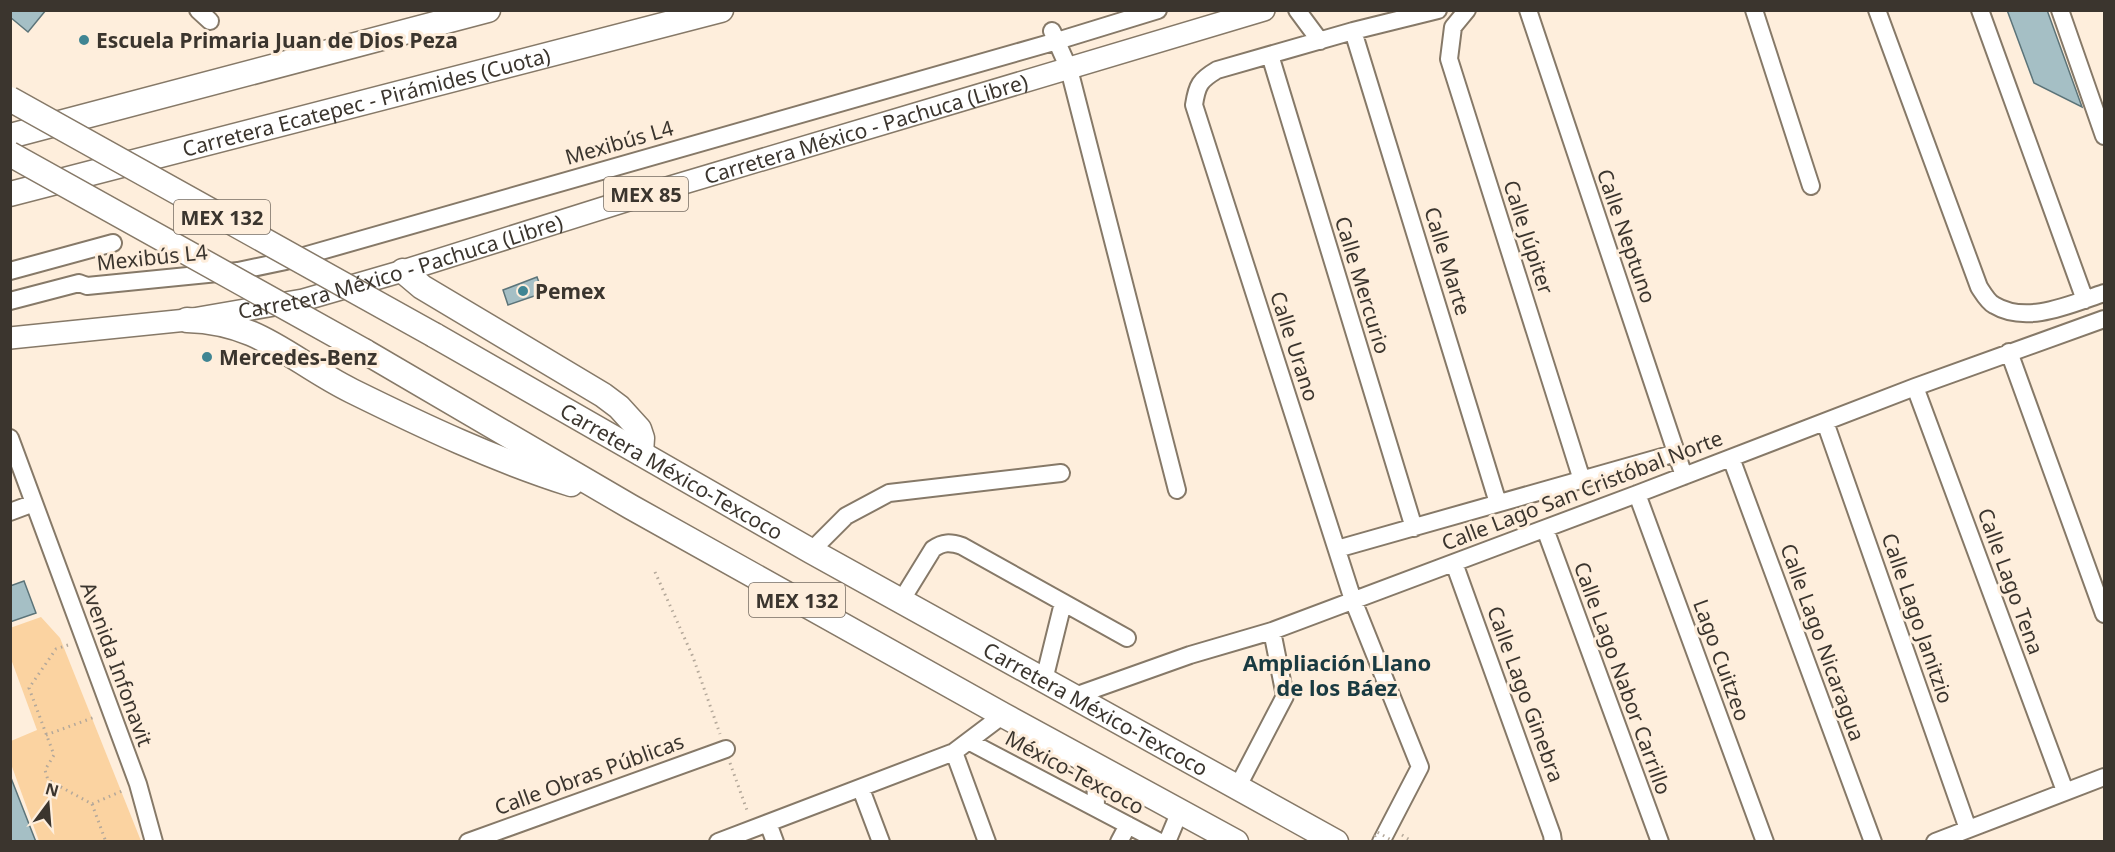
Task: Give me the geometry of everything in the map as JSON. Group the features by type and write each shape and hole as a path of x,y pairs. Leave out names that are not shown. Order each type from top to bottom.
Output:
{"highway":[{"path":"10,136 488,10"},
{"name":"Carretera Ecatepec - Pirámides (Cuota)","path":"10,194 721,10"},
{"name":"Carretera México-Texcoco","path":"10,99 434,335 811,551 1336,842"},
{"name":"MEX 132","path":"10,154 364,351 611,496 1236,842"},
{"path":"403,271 422,287 611,401 631,418 639,429 642,438 641,453"},
{"path":"187,320 222,323 255,334 351,391 472,447 528,470 611,496"}],"main road":[{"name":"Carretera México - Pachuca (Libre)","path":"10,338 187,320 303,300 657,191 1264,10"}],"street":[{"name":"Mexibús L4","path":"10,301 79,283 87,286 238,271 286,261 1055,36 1158,10"},
{"path":"1297,10 1320,41"},
{"path":"1270,56 1353,31 1438,10"},
{"name":"Calle Júpiter","path":"1467,10 1453,27 1449,59 1582,480"},
{"name":"Calle Neptuno","path":"1527,10 1684,476"},
{"path":"1754,10 1811,186"},
{"path":"1877,10 1978,287 1992,304 2017,314 2046,311 2104,293"},
{"path":"1980,10 2085,300"},
{"path":"2060,10 2104,136"},
{"name":"Calle Marte","path":"1353,31 1498,504"},
{"path":"1055,36 1069,69 1177,490"},
{"name":"Calle Urano","path":"1270,56 1217,70 1203,78 1196,91 1194,105 1353,600 1420,767 1381,842"},
{"name":"Calle Mercurio","path":"1270,56 1414,528"},
{"path":"10,271 113,243"},
{"name":"Mexibús L4","path":"10,312 83,293 87,286"},
{"name":"Calle Lago San Cristóbal Norte","path":"1072,697 1190,655 1272,631 1915,387 2104,320"},
{"path":"2009,352 2104,614"},
{"name":"Calle Lago Tena","path":"1915,387 2065,791"},
{"name":"Calle Lago Janitzio","path":"1825,422 1968,829"},
{"name":"Avenida Infonavit","path":"10,438 138,784 154,842"},
{"name":"Calle Lago San Cristóbal Norte","path":"1337,549 1676,453"},
{"name":"Calle Lago Nicaragua","path":"1731,458 1873,842"},
{"path":"811,551 846,516 889,494 1061,472"},
{"name":"Lago Cuitzeo","path":"1637,494 1765,842"},
{"path":"10,512 34,503"},
{"name":"Calle Lago Nabor Carrillo","path":"1545,529 1660,842"},
{"path":"901,601 933,549 940,544 951,543 962,546 1127,638"},
{"name":"Calle Lago Ginebra","path":"1454,563 1552,835 1552,842"},
{"path":"1044,680 1063,603"},
{"path":"1237,788 1285,696 1272,631"},
{"path":"718,842 954,752 1003,715"},
{"name":"México-Texcoco","path":"970,742 1160,842"},
{"name":"Calle Obras Públicas","path":"468,842 726,749"},
{"path":"954,752 987,842"},
{"path":"1095,765 1096,807"},
{"path":"1935,842 2104,777"},
{"path":"861,789 881,842"},
{"path":"1167,842 1180,811"},
{"path":"1119,842 1128,825"},
{"path":"761,826 775,842"}],"path":[{"path":"655,572 693,657 726,749 761,826"},
{"path":"85,640 56,649 29,688 54,755 45,770 48,780 92,804 106,842"},
{"path":"46,735 111,711"},
{"path":"92,804 138,784"},
{"path":"1372,842 1377,832 1395,842"}],"shaded area":[{"path":"41,617 60,638 141,841 39,841 11,764 11,741 37,730 11,659 10,628"}],"building":[{"path":"10,10 46,10 28,32 10,17"},
{"path":"2007,10 2047,10 2082,107 2034,83"},
{"name":"Pemex","path":"537,277 543,293 508,305 503,290"},
{"path":"24,581 36,613 10,622 10,586"},
{"path":"11,778 36,842 10,842"}],"place":[{"name":"Escuela Primaria Juan de Dios Peza","path":"84,40"},
{"name":"Pemex","path":"523,291"},
{"name":"Mercedes-Benz","path":"207,357"}],"district":[{"name":"Ampliación Llano de los Báez","path":"1337,674"}]}
